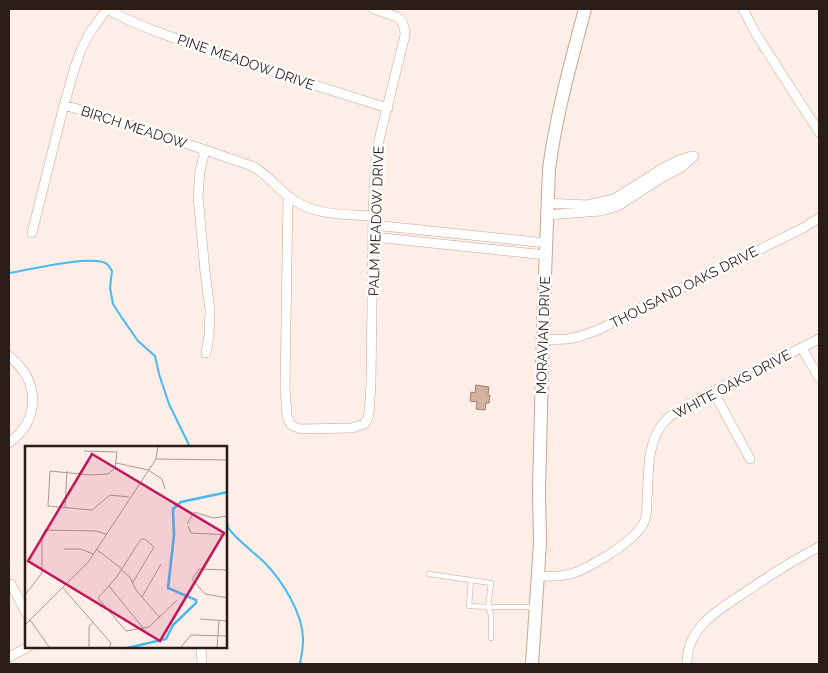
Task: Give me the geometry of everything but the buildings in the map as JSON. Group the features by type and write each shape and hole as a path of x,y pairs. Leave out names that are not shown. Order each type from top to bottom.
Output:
{"street":[{"path":"32,233 75,67 89,34 107,9"},
{"name":"PINE MEADOW DRIVE","path":"107,9 125,19 157,32 279,74 388,108"},
{"name":"PALM MEADOW DRIVE","path":"288,196 285,388 287,416 291,425 295,428 349,429 364,424 369,414 377,152 405,35 403,23 398,17 374,9"},
{"name":"MORAVIAN DRIVE","path":"532,664 540,543 543,340 549,169 560,109 585,9"},
{"path":"743,9 756,34 819,132"},
{"name":"BIRCH MEADOW","path":"64,105 136,126 252,166 301,205 320,212 546,249"},
{"path":"205,150 200,171 198,196 210,310 206,354"},
{"path":"548,209 601,211 618,206 631,193 656,177"},
{"name":"THOUSAND OAKS DRIVE","path":"543,340 578,337 598,330 803,228 819,218"},
{"path":"458,246 460,234"},
{"path":"374,237 458,246 546,249"},
{"name":"WHITE OAKS DRIVE","path":"537,576 560,576 580,571 612,552 636,534 642,526 646,514 652,442 664,422 673,414 713,391 819,339"},
{"path":"802,348 819,378"},
{"path":"9,356 23,370 30,384 33,400 31,414 26,426 9,443"},
{"path":"713,391 750,459"},
{"path":"687,664 689,646 695,634 704,623 778,570 819,547"},
{"path":"10,584 25,611"},
{"path":"9,657 26,648"},
{"path":"201,648 202,664"}],"lane":[{"path":"429,574 491,583 488,607 491,614 491,638"},
{"path":"471,580 468,606 535,607"}],"waterway":[{"path":"9,273 75,262 100,261 107,264 112,271 110,288 113,304 138,341 155,356 169,404 190,446"},
{"path":"228,527 239,540 271,569 291,598 300,620 302,631 303,644 300,664"}]}
